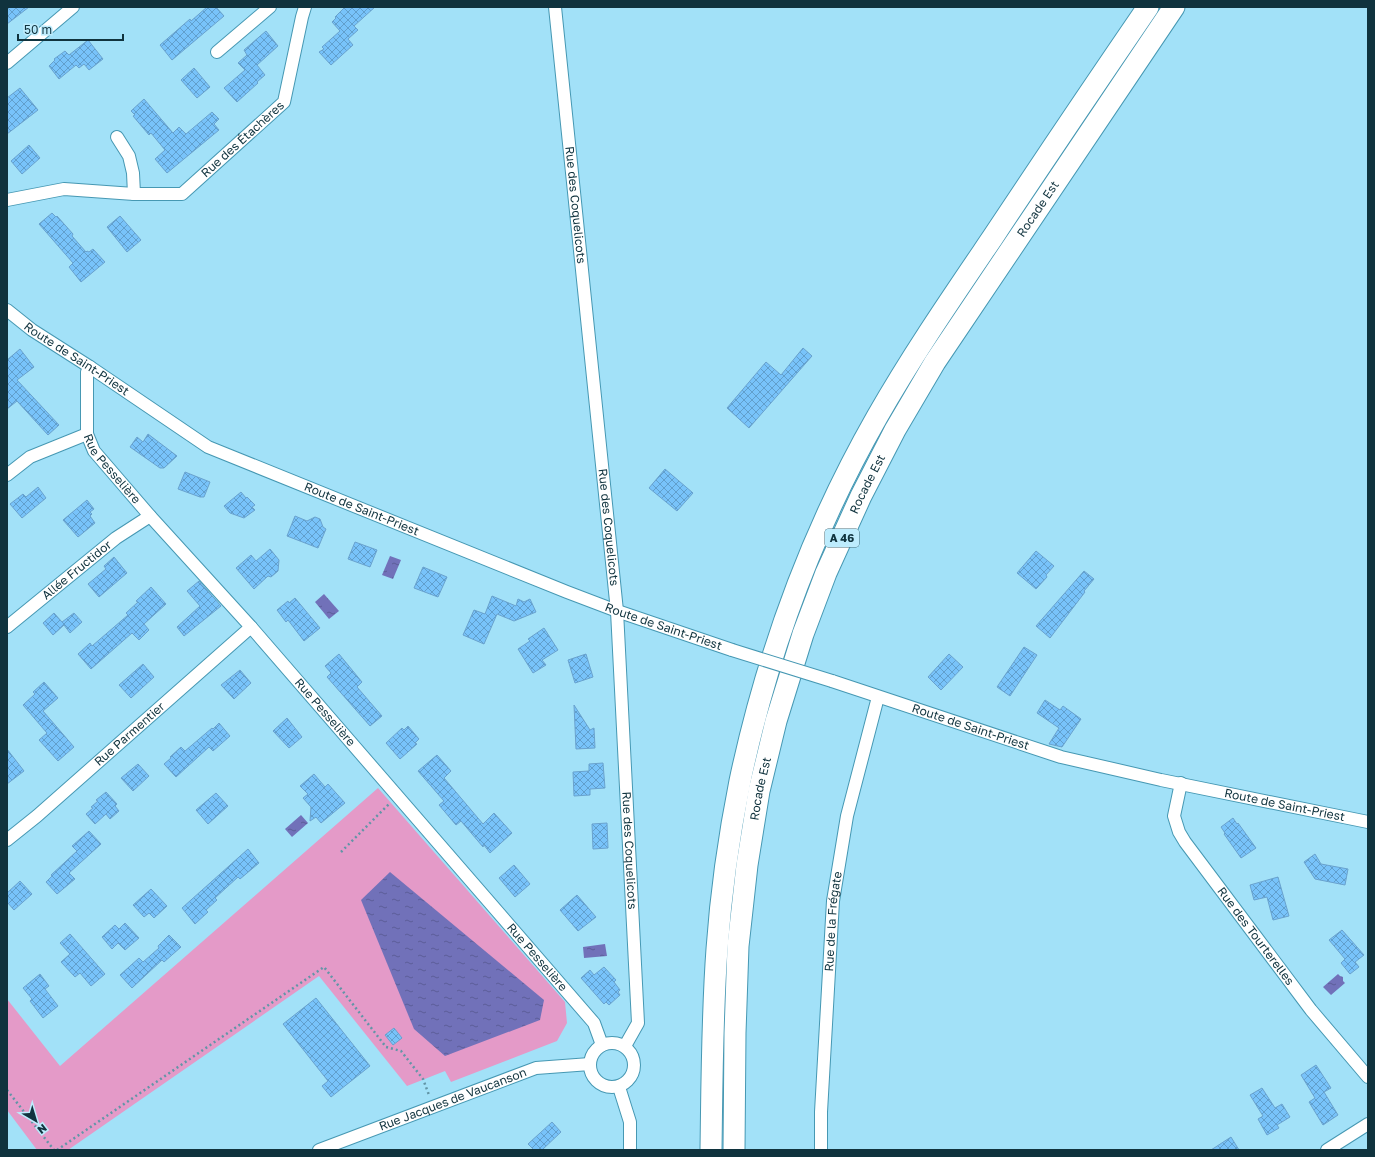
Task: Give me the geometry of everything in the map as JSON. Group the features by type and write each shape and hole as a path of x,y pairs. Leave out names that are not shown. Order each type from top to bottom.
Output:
{"highway":[{"name":"Rocade Est","path":"712,1150 712,1038 716,955 726,862 740,781 756,715 784,623 804,570 842,484 876,419 916,351 1148,7"},
{"name":"Rocade Est","path":"734,1150 734,1033 738,954 747,865 759,791 776,721 803,634 826,573 861,496 895,430 935,362 1174,7"}],"street":[{"path":"7,63 73,7"},
{"path":"217,52 270,7"},
{"name":"Rue des Étachères","path":"7,200 64,189 134,194 182,194 284,102 305,7"},
{"name":"Rue des Coquelicots","path":"555,7 616,611 638,1023 625,1046"},
{"path":"117,137 129,156 133,173 134,194"},
{"name":"Route de Saint-Priest","path":"8,312 32,330 90,367 208,447 616,611 1061,757 1368,822"},
{"name":"Rue Pesselière","path":"90,367 87,372 87,434 94,451 150,516 251,627 594,1023 602,1045"},
{"path":"7,475 30,456 87,434"},
{"name":"Allée Fructidor","path":"7,627 116,538 150,516"},
{"name":"Rue Parmentier","path":"9,834 251,627"},
{"name":"Rue de la Frégate","path":"821,1150 821,1105 833,901 847,816 878,697"},
{"name":"Rue des Tourterelles","path":"1181,783 1174,816 1179,832 1185,842 1311,1010 1368,1077"},
{"path":"610,1043 618,1043 625,1046 634,1057 634,1072 631,1078 619,1087 605,1087 598,1083 593,1078 590,1071 593,1053 602,1045 610,1043"},
{"name":"Rue Jacques de Vaucanson","path":"319,1150 536,1068 590,1064"},
{"path":"619,1087 630,1122 630,1150"},
{"path":"1327,1150 1368,1124"}],"path":[{"path":"341,852 398,796"},
{"path":"57,1150 324,967 386,1047 401,1051 423,1080 434,1106"},
{"path":"7,1090 54,1150"}],"shaded area":[{"path":"378,788 565,1002 567,1023 557,1041 451,1082 445,1071 407,1086 319,976 68,1150 37,1150 7,1110 7,999 60,1066"}],"water":[{"path":"390,556 401,560 393,579 382,575"},
{"path":"324,594 339,611 329,619 315,602"},
{"path":"301,815 308,823 292,837 285,829"},
{"path":"390,872 544,1000 540,1020 445,1056 414,1029 361,900"},
{"path":"605,944 607,956 584,958 583,947"},
{"path":"1338,974 1343,977 1343,981 1345,983 1331,995 1323,987"}],"building":[{"path":"7,7 29,7 7,24"},
{"path":"207,7 216,7 224,16 172,60 160,45 190,19 191,21"},
{"path":"345,7 375,7 354,26 358,30 348,39 353,45 331,65 319,52 324,49 322,47 340,31 332,22"},
{"path":"266,31 278,46 257,65 265,75 237,102 224,88 245,70 238,63 247,55 244,50"},
{"path":"88,40 103,59 89,70 84,64 79,68 76,65 59,79 49,66 55,60 54,59 65,51 69,55"},
{"path":"194,68 210,87 197,98 181,80"},
{"path":"20,88 38,110 7,134 7,98"},
{"path":"144,99 173,133 179,127 186,134 212,112 219,119 214,124 219,130 167,173 155,159 165,150 151,133 149,135 133,116 135,115 131,111"},
{"path":"29,145 40,158 22,174 11,161"},
{"path":"52,213 56,217 57,216 73,234 72,236 86,252 93,249 105,262 81,282 69,267 73,263 39,224"},
{"path":"120,216 141,240 127,252 107,227"},
{"path":"803,348 812,356 749,428 727,408 766,362 781,375"},
{"path":"20,349 34,367 17,380 59,425 48,435 17,401 7,409 7,360"},
{"path":"148,434 177,456 164,468 160,468 130,447 137,437 143,442"},
{"path":"665,469 693,493 677,511 649,488"},
{"path":"185,472 210,482 204,497 178,489"},
{"path":"38,487 46,498 22,518 10,504 23,494 26,497"},
{"path":"241,492 255,505 252,507 255,510 244,518 230,513 224,506"},
{"path":"87,500 94,509 90,512 92,514 90,516 95,523 78,537 63,520"},
{"path":"295,516 307,521 315,517 320,519 323,527 326,529 318,548 287,536"},
{"path":"355,542 377,550 370,567 348,559"},
{"path":"270,549 279,560 278,571 271,577 268,576 254,589 236,568 251,555 256,561"},
{"path":"1036,551 1054,566 1046,575 1047,577 1036,589 1017,573"},
{"path":"114,557 127,573 99,597 88,584 106,569 104,566"},
{"path":"423,567 447,577 438,597 414,588"},
{"path":"1084,571 1094,579 1050,638 1036,626"},
{"path":"199,581 221,606 184,636 177,627 200,606 187,591"},
{"path":"151,587 166,604 144,624 149,630 139,640 132,633 91,669 78,654 90,643 92,646 128,615 126,613"},
{"path":"492,596 516,606 518,599 524,602 530,599 536,612 514,621 497,614 484,644 463,635 474,610 485,614"},
{"path":"295,598 320,628 304,641 288,620 286,622 277,610 288,601 289,603"},
{"path":"54,613 62,622 74,613 82,622 70,633 64,625 53,635 43,623"},
{"path":"544,628 558,650 542,660 546,665 533,673 518,649 530,641 528,639"},
{"path":"1024,647 1037,655 1010,696 997,687"},
{"path":"339,654 362,682 357,687 382,716 370,726 327,677 331,673 325,666"},
{"path":"586,654 593,677 575,683 568,660"},
{"path":"949,654 963,667 941,690 928,677"},
{"path":"143,664 154,677 131,698 119,685"},
{"path":"240,670 251,683 234,699 221,685"},
{"path":"44,682 58,698 43,711 74,747 58,761 39,740 47,733 23,705 35,694 33,692"},
{"path":"1045,700 1060,710 1063,706 1081,719 1062,747 1049,744 1059,728 1037,713"},
{"path":"574,705 590,730 594,728 595,748 576,749"},
{"path":"287,718 302,737 289,748 273,731"},
{"path":"219,723 230,736 213,751 209,747 176,777 164,764 181,747 185,751"},
{"path":"408,726 419,739 415,743 417,744 400,759 386,743 402,728 404,730"},
{"path":"7,749 24,771 7,784"},
{"path":"437,755 451,771 444,778 483,824 494,813 512,833 490,853 461,821 456,825 439,805 444,801 418,771"},
{"path":"603,763 605,788 590,789 590,795 574,796 573,772 589,771 589,764"},
{"path":"138,764 149,776 133,791 121,778"},
{"path":"314,774 325,787 328,784 345,803 321,823 316,817 310,821 311,807 303,798 308,794 300,786"},
{"path":"106,792 117,804 115,806 119,811 110,819 106,814 95,824 86,814 98,801 96,800"},
{"path":"216,793 228,806 208,824 196,810"},
{"path":"1233,818 1256,848 1241,858 1224,834 1225,833 1221,827"},
{"path":"607,823 608,848 593,849 592,824"},
{"path":"89,831 101,844 69,873 75,879 57,894 46,882 52,876 51,875 77,851 72,846"},
{"path":"248,849 259,863 240,879 238,877 215,898 217,900 206,910 208,912 195,924 182,908"},
{"path":"1315,854 1321,864 1348,869 1345,885 1315,879 1304,862"},
{"path":"514,865 530,884 515,897 499,878"},
{"path":"1278,877 1289,916 1273,920 1267,897 1254,900 1250,885"},
{"path":"20,881 32,894 14,910 7,902 7,893"},
{"path":"151,889 167,906 154,918 149,913 144,917 133,905"},
{"path":"577,895 596,917 578,931 560,910"},
{"path":"125,923 139,938 125,950 118,943 112,949 102,937 115,925 119,929"},
{"path":"1342,930 1364,955 1355,962 1359,967 1350,974 1341,963 1345,959 1329,940"},
{"path":"70,934 105,974 91,986 80,973 75,977 61,962 70,954 60,943"},
{"path":"169,935 181,947 164,962 162,960 132,988 120,975 139,958 143,962 159,948 158,946"},
{"path":"604,967 616,980 614,982 620,990 618,992 620,995 609,1005 606,1002 604,1004 581,978 590,970 594,975"},
{"path":"40,974 49,986 45,989 58,1006 43,1018 30,1001 32,999 23,988"},
{"path":"316,998 370,1066 331,1097 322,1086 328,1081 283,1024"},
{"path":"394,1028 402,1038 393,1045 385,1035"},
{"path":"1316,1065 1331,1088 1324,1092 1338,1115 1323,1125 1309,1102 1315,1098 1301,1075"},
{"path":"1262,1088 1275,1108 1282,1104 1290,1117 1277,1125 1279,1128 1267,1135 1258,1119 1263,1116 1250,1095"},
{"path":"552,1122 561,1132 542,1150 534,1150 528,1144"},
{"path":"1231,1137 1239,1150 1211,1150"}]}
